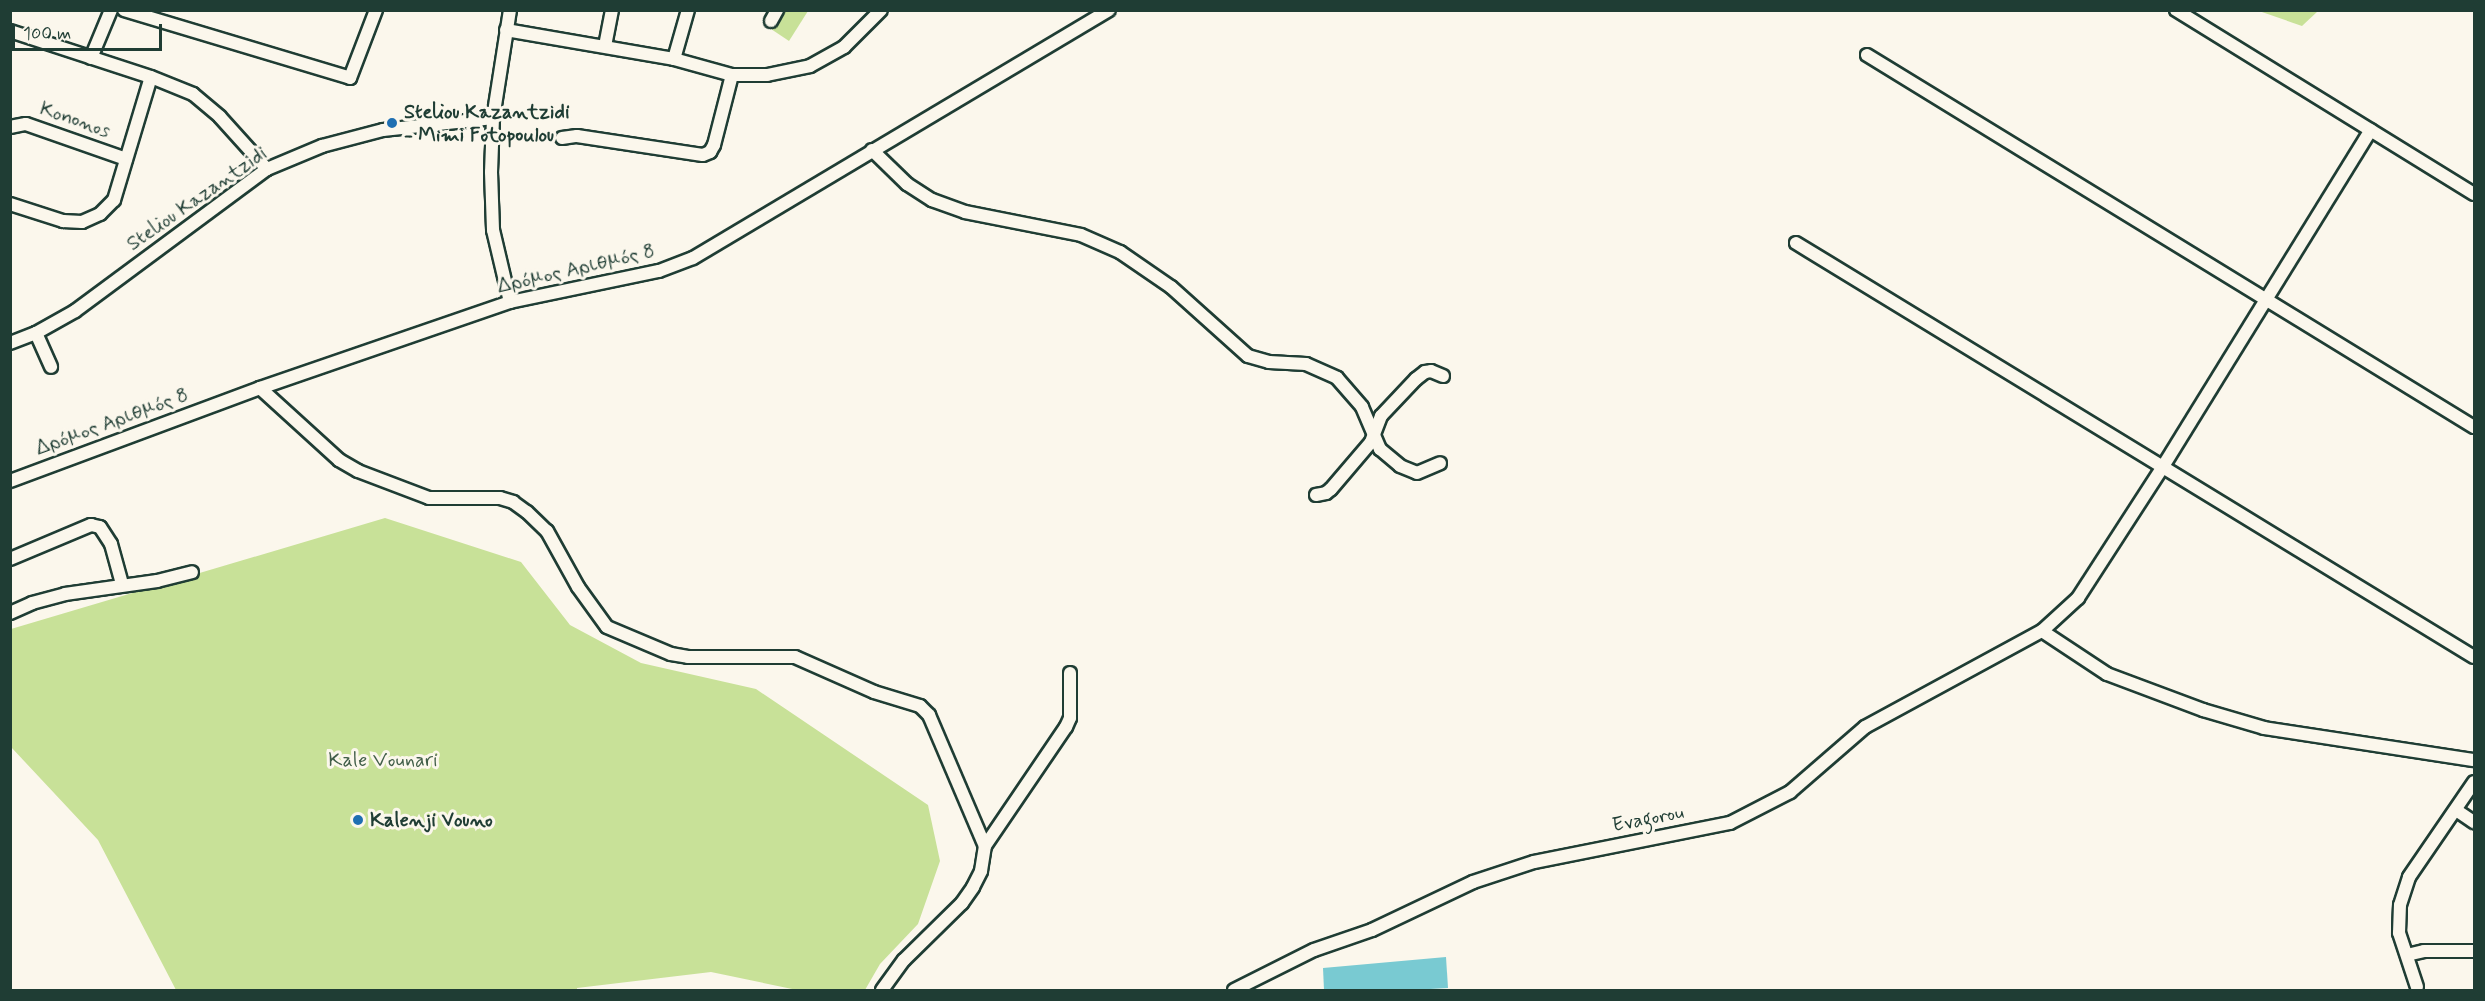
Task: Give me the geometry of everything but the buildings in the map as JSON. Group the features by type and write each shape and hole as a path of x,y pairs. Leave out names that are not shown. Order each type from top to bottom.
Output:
{"street":[{"path":"91,58 111,10"},
{"path":"124,10 351,78 376,10"},
{"path":"510,10 493,118 493,230 510,302"},
{"path":"605,46 612,10"},
{"path":"674,59 688,10"},
{"path":"506,30 674,59 732,75 766,75 810,66 844,48 881,10"},
{"name":"Δρόμος Αριθμός 8","path":"10,481 260,388 510,302 659,271 693,258 1109,10"},
{"path":"2176,10 2475,194"},
{"path":"10,31 151,77 193,94 220,117 267,169"},
{"path":"1867,55 2475,427"},
{"path":"562,138 577,136 703,155 710,152 714,145 732,75"},
{"path":"10,204 63,221 82,222 100,214 114,200 151,77"},
{"name":"Steliou Kazantzidi","path":"10,343 36,333 75,311 267,169 322,146 383,130 493,118"},
{"name":"Kononos","path":"10,127 26,124 126,159"},
{"name":"Evagorou","path":"1234,990 1314,950 1372,930 1483,879 1534,862 1730,823 1791,792 1865,727 2042,631 2078,598 2162,468 2371,130"},
{"path":"872,150 907,184 932,200 965,212 1081,235 1120,252 1171,286 1248,356 1269,362 1306,364 1337,378 1362,407 1380,449 1409,471 1417,473 1440,463"},
{"path":"1796,243 2475,657"},
{"path":"36,333 51,367"},
{"path":"1316,495 1326,493 1331,489 1373,437 1381,416 1416,379 1425,372 1431,371 1443,376"},
{"path":"260,388 339,460 358,471 429,498 500,498 513,502 547,531 578,586 607,627 671,654 688,657 795,657 874,692 920,706 929,715 985,846"},
{"path":"10,559 91,525 100,527 106,533 122,584"},
{"path":"10,613 32,603 65,594 122,584 158,581 192,572"},
{"path":"2042,631 2107,674 2203,710 2264,728 2475,760"},
{"path":"882,990 904,960 962,903 981,871 985,846 1066,727 1070,718 1070,673"},
{"path":"2417,987 2399,933 2400,905 2409,877 2475,782"},
{"path":"2456,810 2475,822"},
{"path":"2407,955 2424,951 2475,951"}],"green space":[{"path":"783,11 808,11 789,41 771,29"},
{"path":"2259,11 2318,11 2302,26"},
{"name":"Kale Vounari","path":"385,518 521,562 570,625 641,663 756,689 928,805 940,861 918,924 880,964 865,990 797,990 711,972 577,988 577,990 176,990 98,840 11,747 11,629"}],"water":[{"path":"1446,957 1448,988 1324,990 1323,968"}],"place":[{"name":"Steliou Kazantzidi - Mimi Fotopoulou","path":"392,123"},
{"name":"Kalenji Vouno","path":"358,820"}]}
